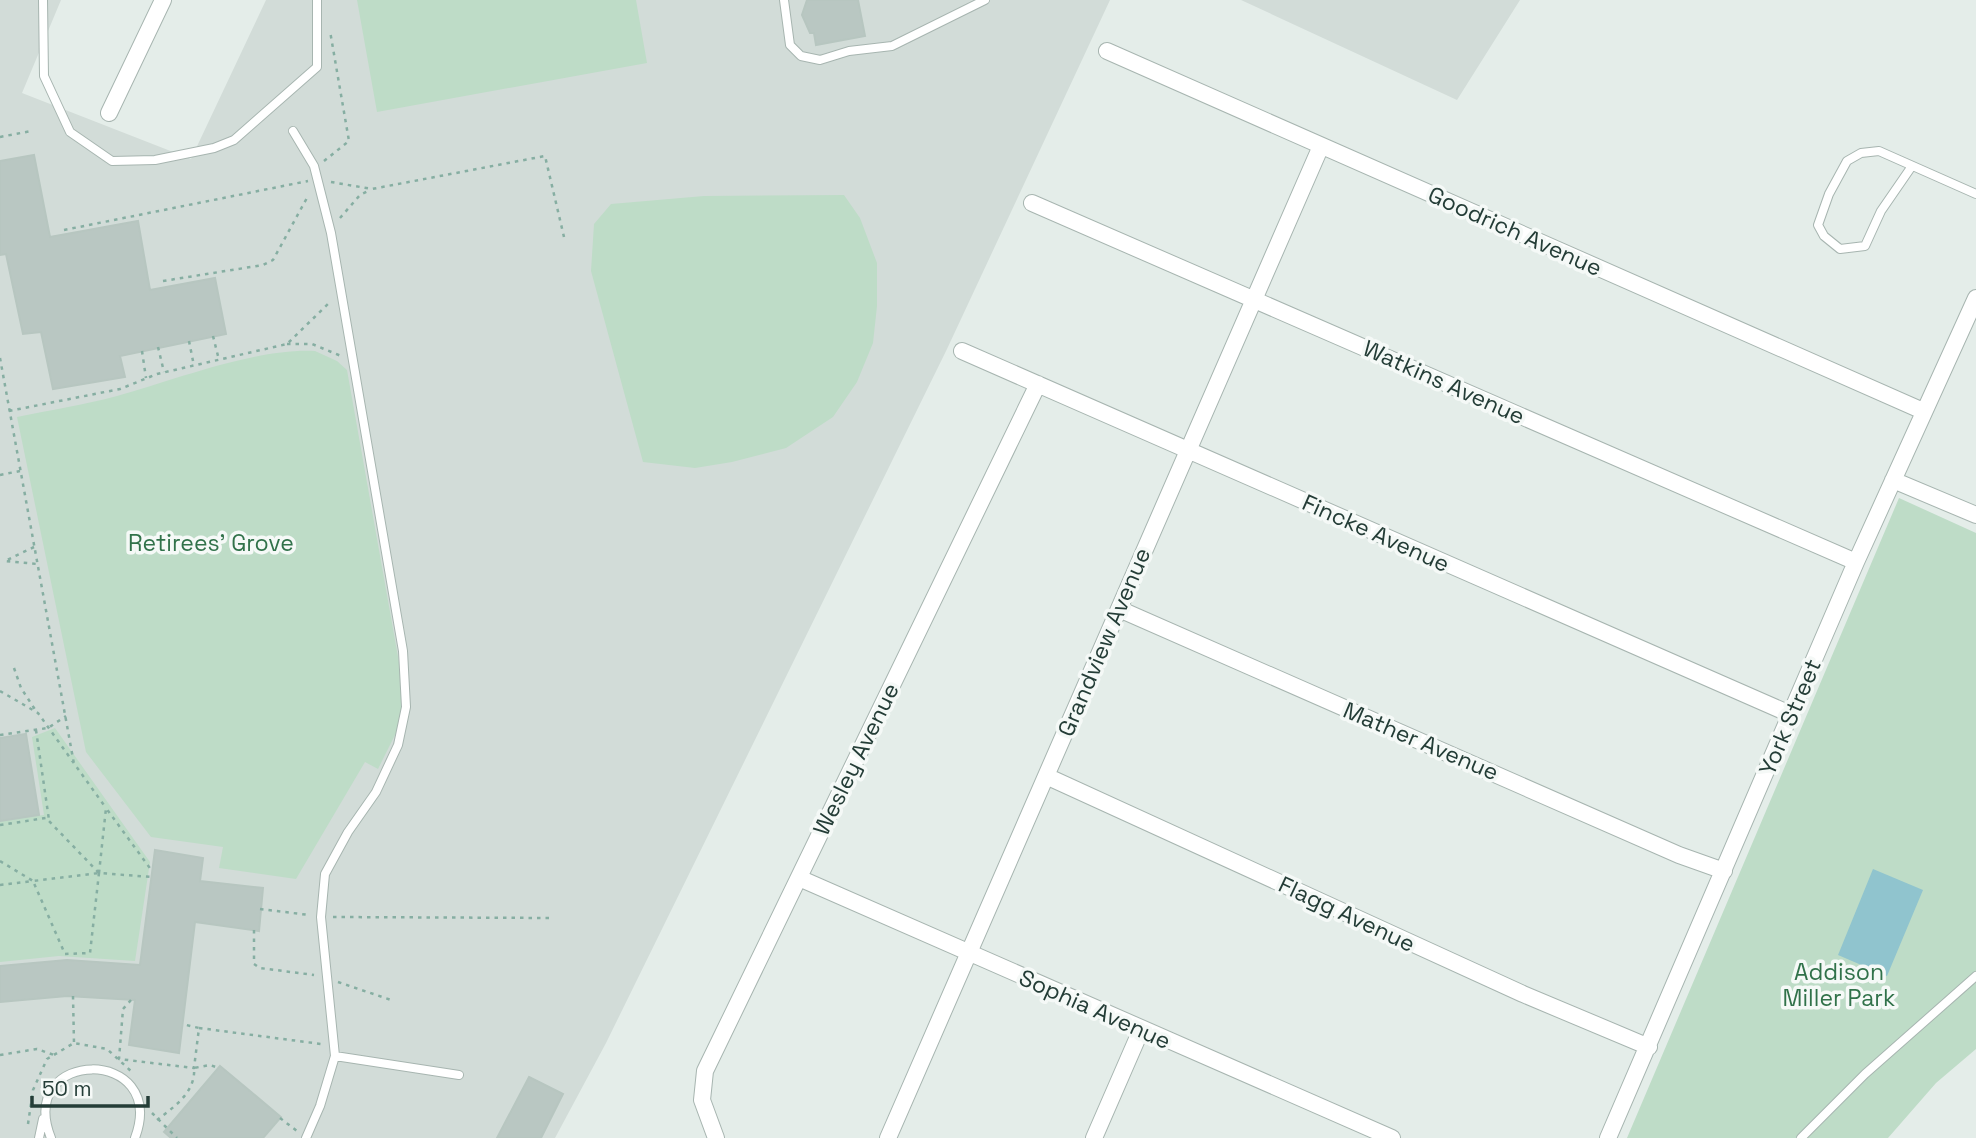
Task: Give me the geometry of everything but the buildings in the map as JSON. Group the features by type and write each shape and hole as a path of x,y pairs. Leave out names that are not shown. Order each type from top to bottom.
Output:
{"street":[{"path":"109,113 163,0"},
{"name":"Goodrich Avenue","path":"1107,51 1923,411"},
{"name":"Grandview Avenue","path":"888,1138 1321,146"},
{"name":"Watkins Avenue","path":"1032,202 1856,562"},
{"name":"York Street","path":"1608,1138 1856,562 1923,411 1975,303"},
{"name":"Fincke Avenue","path":"962,351 1790,714"},
{"name":"Wesley Avenue","path":"716,1138 702,1100 705,1071 1038,384"},
{"path":"1893,480 1976,515"},
{"name":"Mather Avenue","path":"1119,609 1679,855 1724,871"},
{"name":"Flagg Avenue","path":"1046,776 1523,994 1649,1047"},
{"name":"Sophia Avenue","path":"799,878 1392,1138"},
{"path":"1094,1138 1141,1030"}],"lane":[{"path":"43,0 44,76 70,132 111,161 155,160 214,148 234,139 317,67 317,0"},
{"path":"784,0 790,45 801,56 820,60 849,51 892,46 985,0"},
{"path":"293,131 314,166 331,233 403,651 406,707 398,745 376,792 348,832 326,874 321,917 335,1056 320,1106 305,1138"},
{"path":"1912,166 1881,211 1866,246 1840,249 1824,236 1818,225 1829,194 1847,161 1861,153 1879,151 1976,194"},
{"path":"1801,1138 1865,1073 1976,976"},
{"path":"335,1056 458,1075"},
{"path":"39,1138 45,1110 54,1087 70,1072 88,1068 109,1070 125,1080 139,1102 140,1119 135,1138"},
{"path":"45,1110 45,1122 51,1138"}],"path":[{"path":"314,166 334,155 349,141 329,26"},
{"path":"0,137 31,131"},
{"path":"64,230 317,179 372,188 545,156 564,237"},
{"path":"163,281 263,265 273,260 317,179"},
{"path":"331,233 345,209 372,188"},
{"path":"287,344 324,309 340,284"},
{"path":"213,337 219,360"},
{"path":"189,341 194,366"},
{"path":"9,411 120,389 164,372 287,344 312,344 335,352 354,367"},
{"path":"158,347 164,372"},
{"path":"142,351 146,378"},
{"path":"0,358 74,764"},
{"path":"0,475 20,471"},
{"path":"34,547 5,561 37,564"},
{"path":"15,668 21,688 152,871"},
{"path":"0,691 38,713"},
{"path":"0,735 48,728 66,716"},
{"path":"36,730 49,822"},
{"path":"0,861 33,881 65,954 90,953 107,808"},
{"path":"0,825 46,818 99,873"},
{"path":"0,885 99,873 152,877"},
{"path":"260,909 321,917 552,918"},
{"path":"254,930 251,958 260,968 329,979 394,1001"},
{"path":"72,996 74,1043"},
{"path":"131,1000 123,1009 119,1059 194,1068 209,1065 219,1068"},
{"path":"182,1024 321,1044 323,1051"},
{"path":"157,1120 177,1105 188,1091 200,1028"},
{"path":"0,1055 37,1049 54,1055"},
{"path":"149,1108 157,1120 177,1138"},
{"path":"280,1118 305,1138"},
{"path":"292,1138 301,1122"}],"shaded area":[{"path":"0,0 61,0 22,93 191,159 266,0 1110,0 947,349 606,1043 555,1138 0,1138"},
{"path":"1241,0 1520,0 1457,100"}],"green space":[{"path":"357,0 636,0 647,63 377,112"},
{"path":"844,195 860,218 877,263 877,306 873,343 857,382 833,417 786,448 732,462 695,468 643,462 591,271 594,224 611,204 704,196"},
{"name":"Retirees' Grove","path":"292,351 315,351 337,361 347,370 400,668 402,703 398,729 378,769 365,762 296,879 219,868 223,847 151,837 86,752 17,417 105,399 241,360"},
{"name":"Addison Miller Park","path":"1899,498 1976,533 1976,1049 1936,1083 1888,1138 1627,1138"},
{"path":"55,728 150,862 135,961 59,956 0,962 0,820 44,815 32,737"}],"water":[{"path":"1873,869 1923,890 1887,976 1838,955"}]}
